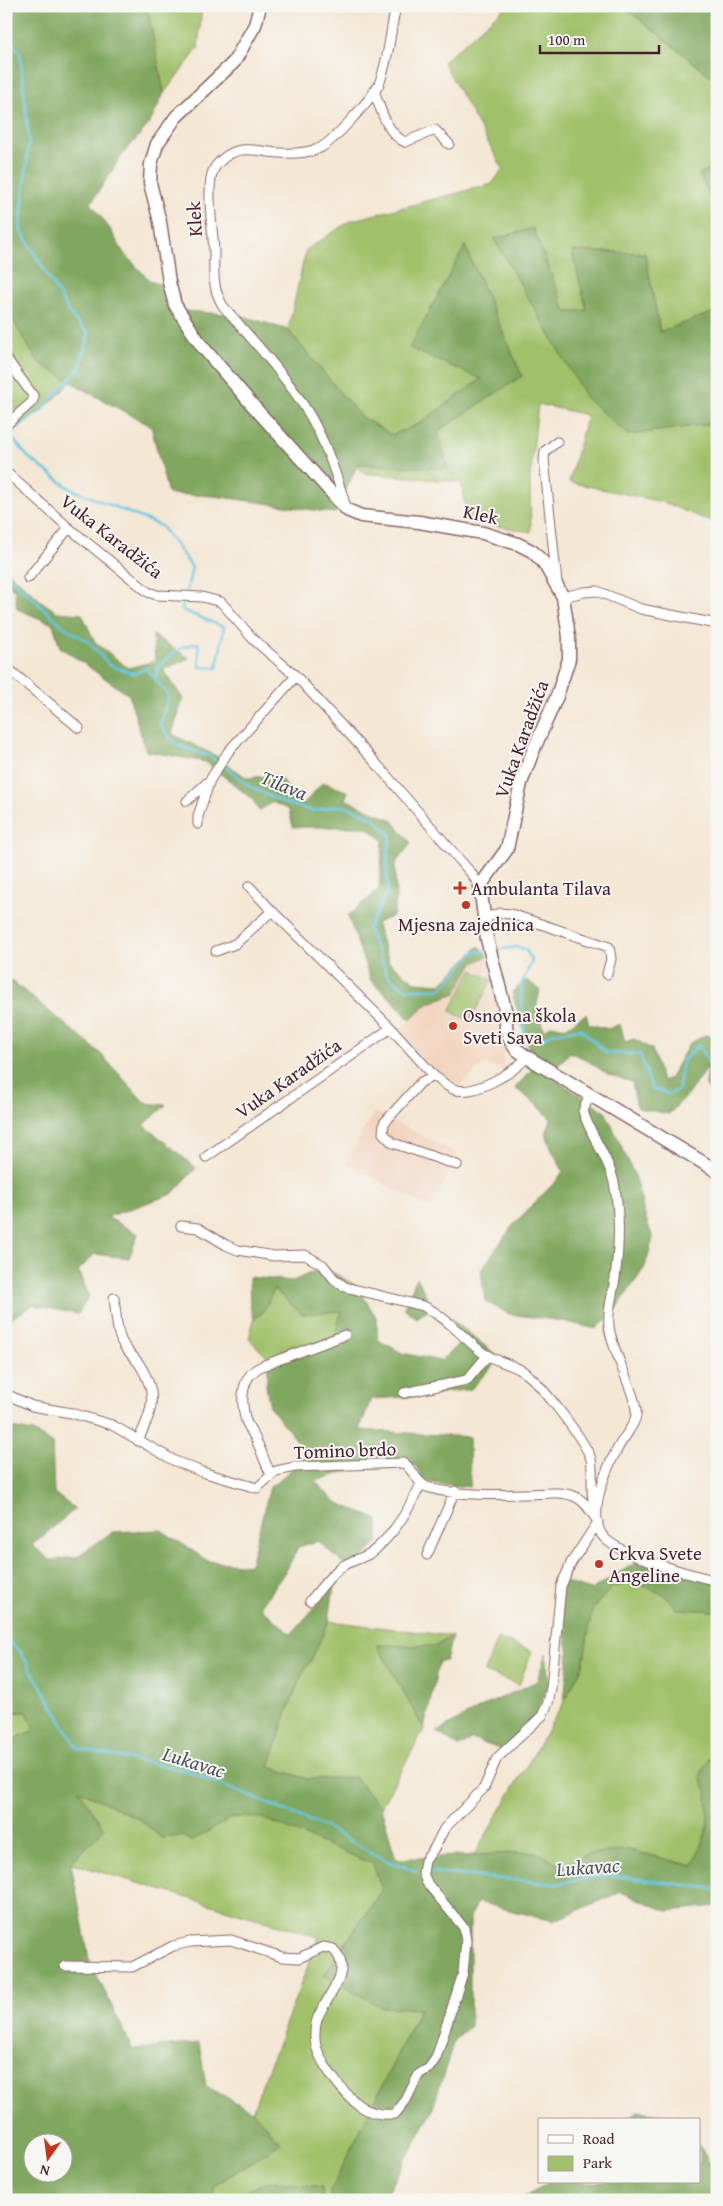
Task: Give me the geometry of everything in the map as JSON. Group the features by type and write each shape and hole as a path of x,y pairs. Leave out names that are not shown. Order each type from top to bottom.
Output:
{"street":[{"name":"Klek","path":"260,6 255,25 234,62 176,117 156,144 151,164 150,183 160,222 169,282 176,305 207,352 348,510 361,516 428,523 483,533 511,541 532,551 551,572 560,591"},
{"name":"Klek","path":"348,510 310,415 277,367 223,306 218,296 214,271 212,172 217,163 226,156 238,151 252,148 278,153 304,153 322,147 345,126 374,91 386,61 396,6"},
{"path":"374,91 389,128 399,139 405,142 435,130 449,144"},
{"path":"6,358 34,397 32,402 6,424"},
{"path":"6,416 6,424"},
{"name":"Vuka Karadžića","path":"480,886 506,849 521,783 533,750 557,696 569,659 568,637 560,591 544,459 545,451 557,442"},
{"name":"Vuka Karadžića","path":"6,472 69,528 148,592 157,595 202,597 221,602 254,640 296,676 471,872 480,886 486,918 487,939 506,1013 506,1028 511,1042 516,1049 717,1171"},
{"path":"28,578 69,528"},
{"path":"560,591 597,591 641,609 717,624"},
{"path":"6,667 79,728"},
{"path":"188,801 210,780 220,768 228,752 296,676"},
{"path":"198,824 198,816 210,780"},
{"path":"249,886 272,912 391,1028 434,1076 455,1090 465,1090 500,1080 527,1057"},
{"path":"216,951 235,944 272,912"},
{"path":"486,918 500,913 511,914 609,947 611,959 607,974"},
{"name":"Vuka Karadžića","path":"206,1157 391,1028"},
{"path":"434,1076 421,1082 396,1108 384,1123 383,1132 394,1143 458,1165"},
{"path":"65,1966 132,1967 173,1946 190,1942 231,1940 282,1957 299,1958 323,1946 333,1949 340,1960 340,1976 318,2018 314,2038 322,2059 344,2092 365,2109 385,2115 395,2114 406,2100 419,2074 429,2068 436,2058 463,1973 466,1941 464,1928 427,1883 423,1873 425,1861 444,1829 484,1788 498,1758 542,1716 548,1703 551,1688 561,1586 571,1563 598,1522 598,1503 606,1470 636,1415 635,1404 612,1345 608,1325 618,1242 616,1197 612,1175 587,1125 583,1112 590,1094"},
{"path":"181,1226 198,1228 238,1250 274,1256 304,1255 323,1265 334,1279 345,1287 423,1306 434,1311 488,1356 508,1362 526,1373 538,1384 586,1451 592,1464 591,1501 602,1535 632,1554 679,1572 717,1581"},
{"path":"114,1298 121,1340 140,1365 149,1386 152,1402 152,1411 138,1441"},
{"path":"271,1474 247,1422 243,1402 247,1377 256,1369 345,1335"},
{"path":"404,1393 467,1380 488,1356"},
{"name":"Tomino brdo","path":"6,1394 32,1406 112,1425 138,1441 202,1472 257,1488 261,1487 271,1474 276,1471 295,1467 404,1463 411,1468 421,1484"},
{"path":"310,1601 340,1568 378,1548 401,1520 421,1484 438,1489 498,1495 562,1494 575,1496 587,1506 598,1522"},
{"path":"427,1555 455,1491"}],"shaded area":[{"name":"Osnovna škola Sveti Sava","path":"488,956 496,985 504,1037 504,1070 484,1064 459,1086 432,1070 396,1033 429,1003 456,993 472,964"},
{"path":"374,1111 458,1154 431,1209 346,1163"}],"green space":[{"path":"6,6 75,376 56,398 6,438"},
{"path":"6,6 147,6 164,93 150,123 122,155 91,203 110,229 123,252 150,281 172,289 185,311 240,315 288,330 360,416 392,435 419,424 481,379 409,348 465,246 522,376 438,431 448,469 358,464 335,513 214,496 168,494 151,426 86,391 38,362 6,309"},
{"path":"147,6 202,6 198,49 164,93"},
{"path":"506,6 624,6 717,81 717,167 699,174 717,208 717,311 660,332 645,253 572,251 587,310 566,312 533,229 494,239 628,435 717,423 717,524 662,502 569,482 587,415 538,404 530,478 531,532 468,521 461,482 362,473 358,464 448,469 438,431 522,376 465,246 410,348 482,379 419,424 392,435 360,416 288,330 306,250 350,221 492,184 503,169 443,62"},
{"path":"624,6 717,6 717,81 624,7"},
{"path":"717,167 717,210 699,174"},
{"path":"533,228 566,312 587,310 572,251 645,253 660,332 717,311 717,423 628,435 586,398 494,239"},
{"path":"6,570 41,601 57,612 82,614 95,642 128,668 155,661 153,635 189,658 164,670 183,699 172,734 216,756 247,778 277,775 303,805 323,782 348,792 345,799 392,820 411,843 395,864 396,900 393,916 376,923 389,962 415,982 441,984 479,946 488,956 472,964 456,993 429,1003 410,1020 371,981 348,916 379,889 383,840 367,827 293,827 289,810 272,802 259,811 253,800 206,762 146,751 129,695 60,647 53,624 17,609 15,590 6,583"},
{"path":"472,970 492,980 470,1021 450,1011"},
{"path":"6,976 100,1053 145,1103 166,1105 144,1125 196,1168 172,1194 107,1217 138,1234 129,1258 95,1254 78,1271 89,1296 78,1314 33,1305 6,1322"},
{"path":"527,980 540,990 536,1009 544,1030 552,1025 565,1028 586,1014 589,1024 608,1029 620,1024 625,1042 634,1039 652,1049 662,1081 670,1078 689,1044 705,1035 717,1037 717,1104 706,1086 708,1066 688,1094 669,1114 637,1108 632,1082 609,1075 585,1059 570,1052 549,1076 605,1111 635,1176 644,1213 653,1238 645,1267 614,1312 596,1329 563,1321 509,1314 485,1301 481,1270 513,1225 557,1180 563,1171 546,1134 551,1119 536,1104 515,1088 534,1067 512,992"},
{"path":"323,1267 357,1286 376,1317 378,1340 402,1353 441,1361 460,1342 428,1310 417,1318 404,1308 417,1277 428,1300 500,1358 471,1389 421,1396 371,1399 359,1430 469,1437 470,1487 424,1482 415,1465 355,1469 315,1481 334,1501 378,1520 378,1542 351,1570 318,1541 298,1547 287,1569 260,1607 291,1634 334,1586 329,1621 312,1658 302,1674 285,1717 269,1767 308,1779 354,1777 381,1807 396,1859 536,1852 563,1866 588,1854 629,1850 693,1866 708,1827 707,1793 700,1776 717,1748 717,1906 667,1911 621,1892 553,1921 478,1902 470,1917 470,2026 454,2040 432,2111 384,2200 330,2200 330,2192 420,2009 381,2007 324,1975 382,1890 373,1864 262,1818 233,1817 191,1841 182,1836 162,1838 139,1819 78,1789 104,1829 71,1863 89,1959 133,2050 199,2043 206,2086 252,2111 281,2143 214,2186 213,2200 6,2200 6,1743 34,1730 27,1712 6,1712 6,1688 10,1687 6,1683 6,1427 33,1432 52,1443 54,1493 75,1509 32,1545 50,1560 76,1557 113,1532 161,1530 208,1561 250,1565 270,1487 295,1467 307,1453 270,1407 266,1386 269,1359 332,1337 336,1333 341,1311 302,1314 274,1289 263,1312 254,1319 250,1305 249,1277 293,1281"},
{"path":"274,1289 302,1314 342,1310 336,1333 332,1337 269,1359 249,1339 254,1319 263,1312"},
{"path":"637,1562 717,1578 717,1611 677,1609 664,1594 632,1582 611,1588 592,1610 583,1665 564,1702 569,1653 552,1578 591,1590"},
{"path":"632,1582 664,1594 677,1609 717,1611 717,1748 700,1776 707,1793 708,1827 693,1866 629,1850 588,1854 563,1866 536,1852 474,1855 564,1702 583,1665 592,1610 611,1588"},
{"path":"329,1621 452,1636 436,1646 377,1645 424,1729 381,1807 354,1778 308,1779 269,1767 285,1717 302,1674 312,1658"},
{"path":"452,1636 446,1661 439,1661 424,1729 377,1645 436,1646"},
{"path":"497,1638 532,1651 519,1685 485,1672"},
{"path":"546,1653 549,1683 534,1722 502,1750 472,1739 459,1747 437,1732 486,1705 537,1681"},
{"path":"6,1712 27,1712 34,1730 6,1743"},
{"path":"77,1789 139,1819 162,1838 182,1836 191,1841 233,1817 262,1818 373,1863 382,1890 324,1975 381,2007 420,2008 330,2192 330,2200 323,2200 321,2187 269,2181 226,2200 213,2200 214,2186 281,2143 252,2111 319,1937 71,1863 104,1829"},
{"path":"638,2111 685,2118 629,2118"},
{"path":"700,2146 714,2171 716,2200 517,2200 546,2184 700,2184"},
{"path":"269,2181 322,2187 323,2200 226,2200"}],"waterway":[{"path":"6,35 20,53 29,141 20,229 72,317 89,334 79,369 41,411 8,433 28,457 69,488 161,526 192,567 187,590"},
{"name":"Tilava","path":"6,574 64,627 89,642 109,665 135,674 146,668 169,695 160,725 175,744 209,756 218,762"},
{"path":"156,680 157,668 176,652 192,644 198,643 200,667 217,668 224,627 182,610 183,603"},
{"name":"Tilava","path":"223,765 249,786 284,803 313,811 339,806 354,809 375,819 391,835 387,863 388,891 368,929 388,976 406,989 441,989 474,952 485,951"},
{"name":"Tilava","path":"493,950 518,947 526,950 532,961 521,985 524,1034 541,1039 554,1033 581,1029 606,1053 640,1054 652,1089 669,1094 679,1089 682,1061 699,1045 717,1077"},
{"name":"Lukavac","path":"6,1640 20,1651 78,1749 185,1770 323,1826 387,1861 417,1871"},
{"name":"Lukavac","path":"430,1872 557,1884 608,1875 717,1889"}],"place":[{"name":"Ambulanta Tilava","path":"460,888"},
{"name":"Mjesna zajednica","path":"466,905"},
{"name":"Osnovna škola Sveti Sava","path":"453,1026"},
{"name":"Crkva Svete Angeline","path":"599,1564"}]}
